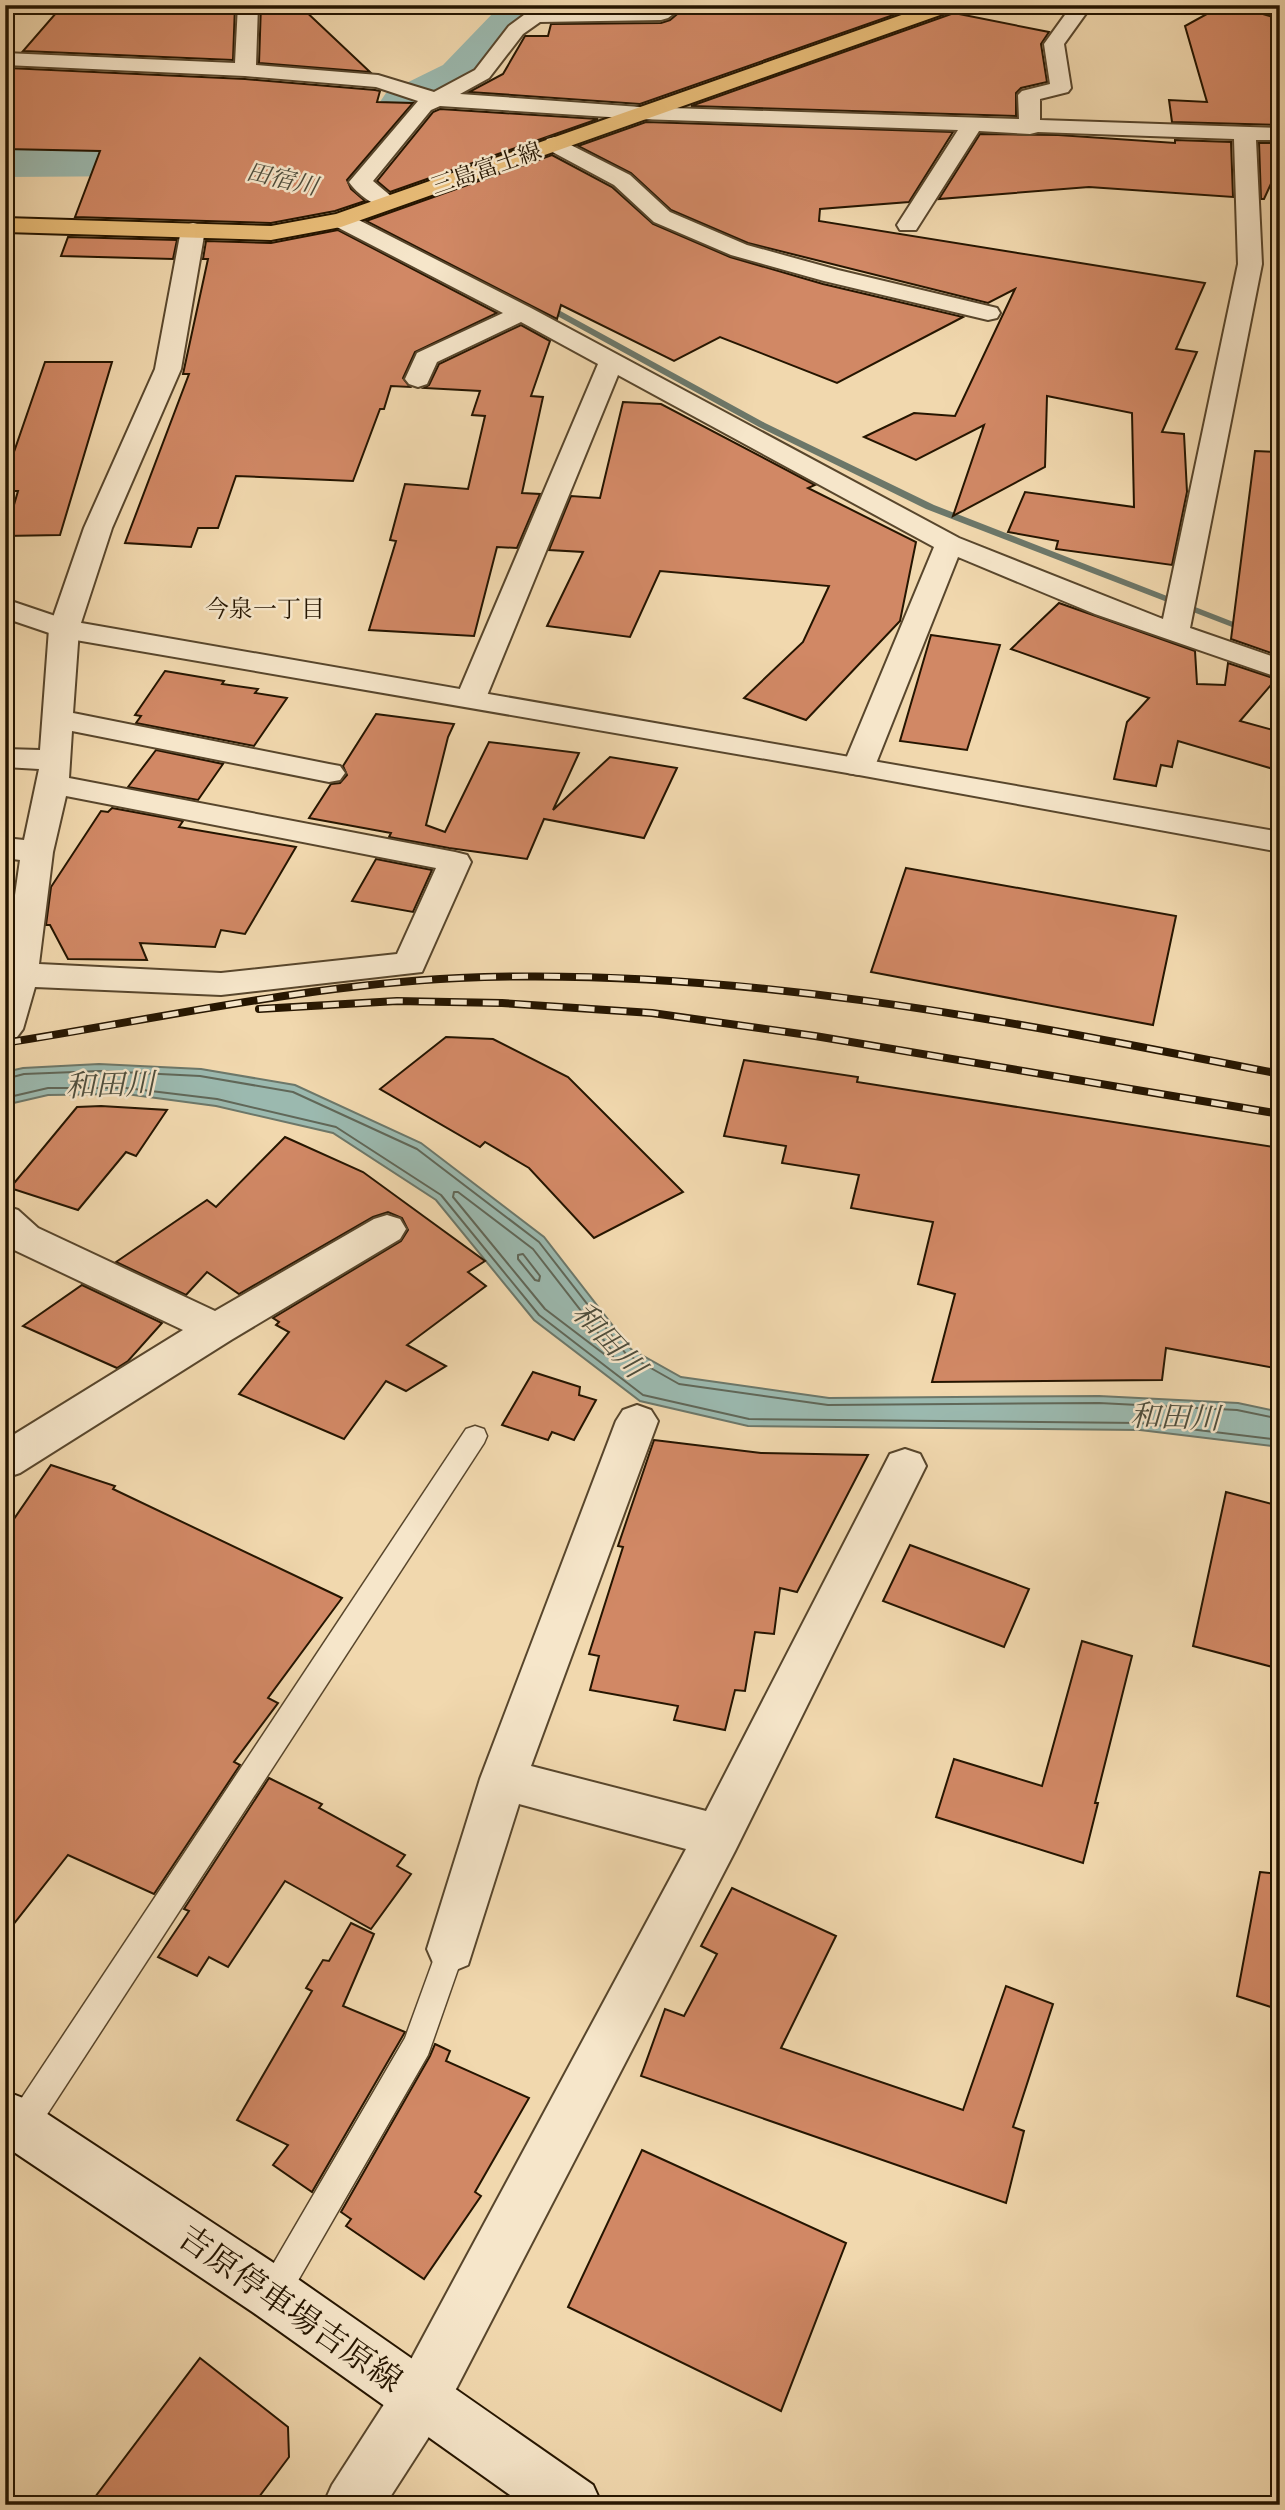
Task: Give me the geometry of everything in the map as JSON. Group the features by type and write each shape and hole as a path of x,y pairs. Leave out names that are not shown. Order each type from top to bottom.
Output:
{"main road":[{"name":"三島富士線","path":"5,225 271,233 348,218 950,5"}],"street":[{"path":"245,70 248,5"},
{"path":"386,203 360,183 424,106 482,74 516,30 535,11 661,14 674,5"},
{"path":"1030,128 1029,95 1061,88 1054,44 1077,12"},
{"path":"5,59 245,70 378,81 434,99 639,113 1030,128 1280,134"},
{"path":"908,225 971,126"},
{"path":"1175,632 1250,264 1245,133"},
{"path":"555,144 622,180 662,216 739,250 832,276 988,313"},
{"path":"348,218 948,544 1093,603 1280,669"},
{"path":"6,1026 21,975 37,852 53,772 64,629 98,528 168,369 193,230"},
{"path":"418,379 426,358 522,313"},
{"path":"471,698 611,362"},
{"path":"859,766 948,544"},
{"path":"5,608 64,629 471,698 1280,842"},
{"path":"57,719 329,773"},
{"path":"5,758 53,772 455,862 410,964 221,984 21,975"},
{"path":"5,848 37,852"},
{"path":"5,1220 24,1238 217,1329"},
{"path":"5,1461 217,1329 387,1229"},
{"path":"451,1949 503,1779 637,1421"},
{"path":"352,2505 421,2398 718,1836 905,1466"},
{"path":"503,1779 718,1836"},
{"name":"吉原停車場吉原線","path":"14,2121 273,2294 573,2505"}],"lane":[{"path":"14,2121 475,1436"},
{"path":"273,2294 417,2045 451,1949"}],"water":[{"name":"和田川","path":"99,1064 201,1069 295,1085 421,1143 544,1237 631,1349 681,1377 829,1398 1099,1396 1238,1403 1280,1412 1280,1447 1140,1430 748,1426 640,1401 534,1320 436,1200 333,1133 216,1106 126,1094 48,1095 5,1105 5,1072 23,1068"}],"building":[{"path":"63,5 235,5 233,60 23,51"},
{"path":"261,5 299,5 370,72 259,63"},
{"path":"688,5 919,6 640,104 469,92 503,74 525,36 548,36 551,24 661,23 670,20"},
{"path":"1223,5 1232,5 1280,19 1280,125 1172,122 1169,100 1207,102 1185,26"},
{"path":"954,13 1049,32 1041,44 1047,82 1021,88 1016,93 1016,116 691,106"},
{"path":"8,68 245,79 375,90 380,91 377,102 413,103 347,180 351,189 365,201 335,211 271,223 75,217 100,151 5,149 5,71"},
{"path":"440,109 598,119 390,192 377,181 433,112"},
{"path":"646,122 953,132 909,202 820,209 819,221 1205,283 1176,349 1197,352 1162,432 1184,434 1187,492 1172,565 1056,549 1058,541 1008,532 1025,492 1134,507 1132,413 1047,396 1045,467 953,516 984,425 916,460 864,437 914,413 955,416 1015,289 988,303 748,243 671,210 631,173 578,146"},
{"path":"980,134 1058,135 1175,143 1175,140 1231,142 1233,197 1089,187 939,199"},
{"path":"1259,143 1280,143 1280,164 1264,199 1261,199"},
{"path":"552,155 612,187 653,224 730,257 823,284 963,317 837,383 720,337 674,361 561,305 557,319 366,221"},
{"path":"338,230 497,313 415,352 403,378 410,387 391,386 353,481 236,476 218,528 198,528 191,547 125,543 189,374 183,374 208,259 203,259 206,241 271,243"},
{"path":"68,237 177,240 173,259 61,256"},
{"path":"521,325 550,341 531,396 543,397 522,493 540,494 517,548 497,547 474,636 369,630 396,541 390,540 405,484 468,489 485,416 472,415 480,391 424,388 429,385 439,364"},
{"path":"45,362 112,362 60,535 5,536 18,491 5,491 5,478"},
{"path":"623,402 661,404 815,485 808,488 916,542 900,621 806,720 744,698 803,642 829,586 660,571 630,637 547,626 583,552 549,550 571,496 600,498"},
{"path":"1255,451 1280,452 1280,656 1231,639"},
{"path":"1059,603 1195,651 1197,684 1225,685 1228,663 1276,679 1240,721 1280,732 1280,771 1178,741 1172,767 1161,765 1156,786 1114,779 1127,722 1149,698 1011,649"},
{"path":"931,635 1000,645 967,750 900,741"},
{"path":"165,671 224,681 222,684 258,689 255,693 287,698 254,746 136,723 141,716 135,715"},
{"path":"376,714 454,724 448,737 426,825 445,832 489,742 579,753 553,810 610,757 677,768 644,838 544,819 527,859 389,837 391,833 309,818 331,784 340,783 347,775 343,766"},
{"path":"156,750 223,764 198,800 128,787"},
{"path":"112,808 183,821 179,827 296,847 245,934 221,930 215,947 140,943 147,960 68,959 50,925 46,925 51,887 101,811 108,812"},
{"path":"376,859 432,870 413,912 352,901"},
{"path":"906,868 1176,916 1153,1025 871,972"},
{"path":"5,885 14,885 8,923 5,922"},
{"path":"446,1037 493,1039 568,1077 683,1192 594,1238 529,1168 485,1142 480,1147 380,1089"},
{"path":"744,1060 858,1077 857,1082 1280,1148 1280,1369 1166,1348 1162,1380 932,1382 955,1294 918,1284 933,1222 851,1208 859,1175 782,1163 786,1146 724,1136"},
{"path":"77,1107 167,1110 136,1156 126,1152 78,1210 10,1188"},
{"path":"285,1137 363,1172 485,1261 468,1272 486,1286 407,1345 446,1366 406,1391 386,1381 344,1439 239,1394 289,1332 276,1325 279,1322 273,1318 401,1241 408,1230 402,1218 388,1212 373,1217 239,1294 207,1272 186,1295 116,1262 207,1200 216,1207"},
{"path":"82,1285 162,1323 128,1361 117,1368 23,1326"},
{"path":"533,1372 580,1387 579,1395 596,1400 574,1440 552,1432 548,1440 502,1425"},
{"path":"654,1440 761,1453 868,1455 797,1592 780,1588 774,1634 755,1632 745,1691 735,1690 725,1730 674,1720 678,1706 590,1690 599,1656 589,1654 623,1547 618,1546"},
{"path":"51,1465 115,1486 113,1489 342,1598 268,1698 278,1703 234,1762 240,1765 154,1894 68,1855 5,1935 5,1532"},
{"path":"1226,1492 1280,1506 1280,1669 1193,1646"},
{"path":"910,1545 1029,1589 1004,1647 883,1601"},
{"path":"1082,1641 1132,1656 1095,1803 1098,1803 1083,1863 936,1817 954,1759 1042,1786"},
{"path":"269,1778 322,1804 319,1808 405,1855 397,1866 411,1874 371,1929 285,1881 228,1967 209,1957 197,1976 158,1957 189,1911 184,1909"},
{"path":"1260,1872 1280,1874 1280,2010 1237,1996"},
{"path":"732,1888 836,1936 781,2048 963,2110 1006,1986 1053,2004 1013,2127 1024,2131 1006,2203 641,2076 665,2009 684,2016 717,1954 701,1946"},
{"path":"351,1923 374,1934 343,2006 405,2032 312,2192 273,2165 288,2145 237,2120 312,1991 306,1988 323,1960 329,1961"},
{"path":"435,2044 450,2051 446,2061 529,2098 475,2192 481,2196 424,2279 346,2226 351,2219 341,2212"},
{"path":"642,2150 846,2243 781,2411 568,2307"},
{"path":"200,2358 288,2427 289,2457 253,2505 89,2505"}],"waterway":[{"name":"田宿川","path":"5,162 149,161 244,168 330,190 370,153 403,103 460,75 518,13 516,5"},
{"path":"544,305 762,425 930,507 1249,630"}],"railway":[{"path":"5,1043 232,1004 345,988 459,978 563,977 666,980 872,1002 975,1017 1280,1074"},
{"path":"259,1009 397,1001 502,1003 652,1013 815,1036 1280,1114"}],"district":[{"name":"今泉一丁目","path":"265,609"}]}
